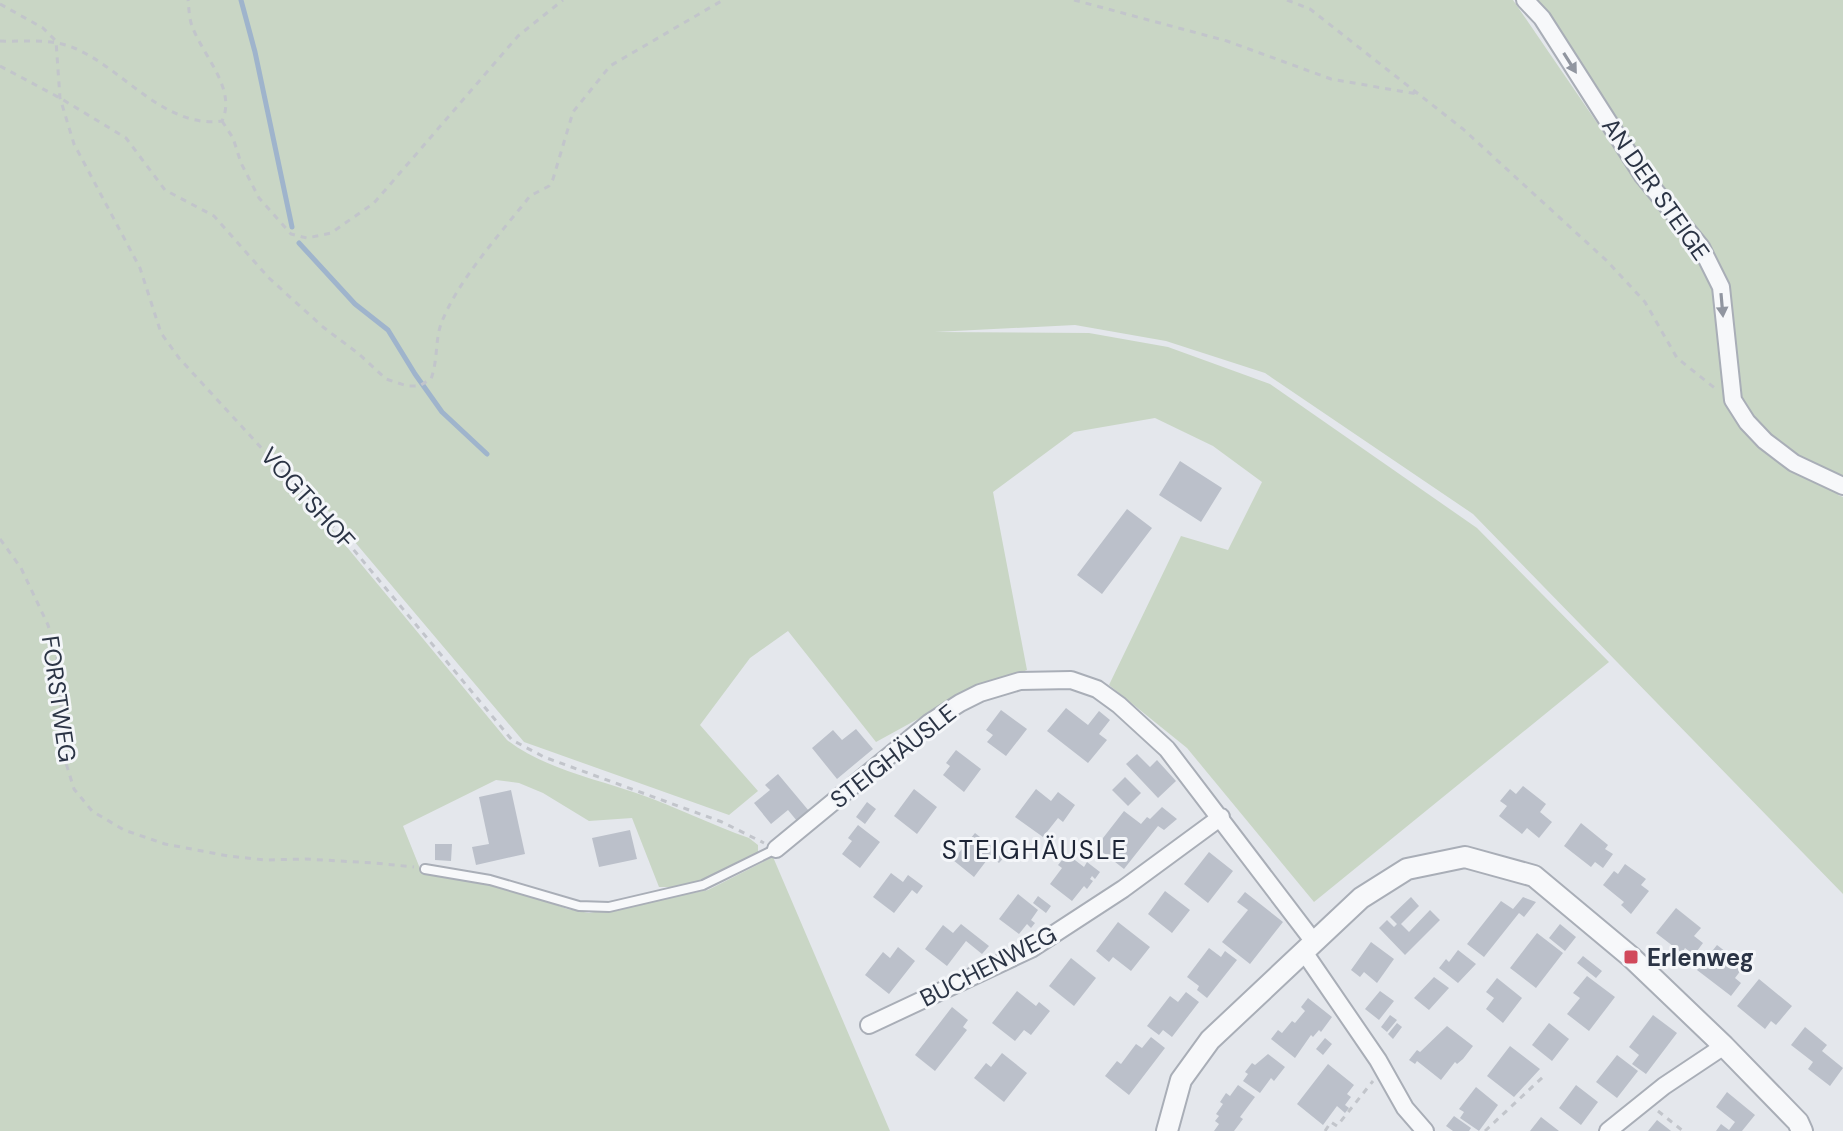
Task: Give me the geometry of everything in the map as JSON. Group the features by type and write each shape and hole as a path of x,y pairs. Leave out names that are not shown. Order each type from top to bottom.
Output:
{"street":[{"name":"AN DER STEIGE","path":"1525,0 1542,18 1643,176 1701,247 1721,287 1733,400"},
{"path":"1733,400 1747,422 1765,441 1794,463 1843,486"},
{"name":"STEIGHÄUSLE","path":"776,849 929,723 980,693 1020,681 1071,680 1097,689 1167,749 1221,817 1309,947 1405,1108 1425,1131"},
{"name":"BUCHENWEG","path":"869,1025 1031,949 1123,889 1221,817"},
{"path":"1167,1131 1181,1080 1210,1040 1361,898 1407,869 1465,857 1534,876 1631,957 1724,1046 1798,1122 1802,1131"},
{"path":"1608,1131 1724,1046"}],"lane":[{"name":"STEIGHÄUSLE","path":"425,869 490,880 579,906 609,907 703,885 776,849"}],"path":[{"path":"188,0 191,23 225,91 227,110 222,121"},
{"path":"222,121 233,138 241,163 259,198 291,234 307,238 331,233 374,203 518,36 563,0"},
{"path":"0,66 126,138 165,190 214,216 269,278 323,327 386,379 407,386 419,386 431,379 437,363 439,329 450,304 530,196 549,186 553,179 573,112 610,66 723,0"},
{"path":"1074,0 1227,41 1331,79 1420,95"},
{"path":"1287,0 1310,9 1463,129 1607,261 1645,302 1677,358 1733,400"},
{"path":"0,4 43,28 56,41 93,58 160,105 186,118 209,123 222,121"},
{"path":"0,41 56,41"},
{"name":"VOGTSHOF","path":"56,41 60,98 74,144 140,268 161,333 179,358 343,537 512,740 544,757 722,822 776,849"},
{"name":"FORSTWEG","path":"0,539 21,568 48,625 58,662 65,760 74,789 92,811 124,830 165,844 228,856 375,863 425,869"},
{"path":"1325,1131 1331,1122 1337,1126 1383,1068"},
{"path":"1485,1131 1545,1075"},
{"path":"1645,1101 1683,1131"}],"green space":[{"path":"0,0 1513,0 1604,133 1619,128 1537,0 1843,0 1843,486 1838,495 1843,497 1843,894 1473,514 1265,373 1166,341 1075,325 935,332 1089,333 1168,347 1270,384 1477,528 1609,662 1314,902 1187,748 1109,685 1181,536 1228,550 1262,482 1213,446 1155,418 1074,432 993,492 1027,670 958,697 876,742 788,631 750,658 700,725 758,791 729,815 524,742 332,515 273,454 268,461 322,517 507,740 553,765 653,799 749,838 758,845 753,859 683,887 659,887 632,818 589,821 543,793 519,783 496,780 403,826 421,871 514,889 567,909 589,913 708,890 773,857 890,1131 0,1131"}],"building":[{"path":"1180,461 1222,488 1201,522 1159,495"},
{"path":"1127,509 1152,528 1102,594 1077,575"},
{"path":"1066,708 1088,725 1099,711 1110,720 1099,734 1107,740 1088,763 1047,731"},
{"path":"1001,710 1027,729 1006,756 987,742 993,735 986,730"},
{"path":"856,729 873,749 837,779 812,748 833,730 842,740"},
{"path":"956,750 981,769 964,792 943,775 950,766 946,763"},
{"path":"1137,754 1150,767 1157,760 1176,781 1158,798 1126,764"},
{"path":"778,774 809,811 797,821 788,810 771,824 754,803 770,790 765,785"},
{"path":"1125,777 1141,793 1128,806 1112,790"},
{"path":"1523,786 1546,804 1540,812 1552,822 1539,838 1527,828 1522,834 1499,816 1507,806 1500,801 1510,789 1516,794"},
{"path":"914,789 937,807 917,834 894,816"},
{"path":"1036,789 1051,801 1058,792 1075,805 1063,822 1058,818 1043,837 1015,817"},
{"path":"511,790 525,854 476,865 472,847 489,844 479,797"},
{"path":"867,802 876,809 865,824 856,817"},
{"path":"1162,807 1177,819 1164,830 1158,826 1124,869 1096,847 1124,811 1141,824"},
{"path":"1581,823 1608,845 1605,849 1613,854 1603,868 1595,862 1591,867 1564,846"},
{"path":"858,825 880,842 860,868 842,854 852,841 848,838"},
{"path":"630,830 637,859 599,867 592,838"},
{"path":"975,833 995,849 998,846 1007,854 999,863 990,856 974,877 953,860"},
{"path":"435,844 452,844 451,861 435,860"},
{"path":"1209,852 1233,871 1208,903 1184,884"},
{"path":"1067,854 1084,867 1087,862 1100,872 1095,879 1092,876 1090,879 1093,881 1087,889 1084,886 1072,901 1050,884 1062,868 1058,865"},
{"path":"1625,864 1646,879 1641,885 1649,891 1631,914 1621,905 1624,902 1603,885 1614,871 1618,874"},
{"path":"891,873 903,882 908,875 923,886 917,894 912,890 894,913 873,897"},
{"path":"1165,891 1190,910 1172,933 1148,914"},
{"path":"1245,892 1283,922 1250,964 1222,942 1248,910 1237,902"},
{"path":"1018,894 1038,910 1031,920 1035,923 1031,928 1027,924 1019,934 999,919"},
{"path":"1038,896 1051,906 1046,913 1033,903"},
{"path":"1411,897 1419,906 1401,924 1409,932 1430,910 1440,920 1405,955 1379,928 1387,920 1394,927 1397,924 1390,917"},
{"path":"1523,897 1536,902 1524,917 1519,913 1484,957 1467,944 1501,901 1513,909"},
{"path":"1676,908 1701,928 1694,936 1703,943 1694,955 1685,948 1682,953 1656,933"},
{"path":"1118,922 1150,947 1131,971 1113,957 1109,962 1096,951"},
{"path":"961,924 989,946 982,954 966,941 947,966 925,949 943,925 953,933"},
{"path":"1560,924 1576,937 1565,951 1549,938"},
{"path":"1537,933 1563,953 1536,988 1510,968"},
{"path":"1371,942 1394,959 1377,983 1364,972 1360,977 1351,970"},
{"path":"1717,945 1744,966 1735,978 1741,983 1731,996 1697,970"},
{"path":"898,947 915,961 889,994 865,975 883,952 890,958"},
{"path":"1209,948 1221,957 1225,951 1237,960 1207,998 1197,990 1199,986 1187,977"},
{"path":"1458,950 1476,964 1458,983 1439,968 1446,959 1449,962"},
{"path":"1583,956 1602,971 1596,978 1577,963"},
{"path":"1071,958 1096,978 1074,1006 1049,986"},
{"path":"1587,976 1615,997 1589,1031 1567,1014 1580,998 1573,993"},
{"path":"1434,977 1449,988 1429,1010 1414,998"},
{"path":"1497,978 1522,998 1503,1023 1486,1009 1494,998 1486,992"},
{"path":"1759,979 1792,1006 1776,1025 1771,1021 1765,1029 1737,1006"},
{"path":"1017,991 1036,1006 1039,1002 1050,1011 1031,1035 1024,1030 1015,1041 992,1023"},
{"path":"1380,991 1394,1001 1379,1020 1365,1009"},
{"path":"1186,992 1199,1002 1172,1037 1163,1030 1159,1035 1147,1026 1170,996 1178,1002"},
{"path":"1308,998 1332,1017 1321,1032 1319,1030 1313,1037 1311,1035 1295,1058 1271,1039 1278,1030 1282,1033 1292,1021 1295,1023 1305,1011 1301,1007"},
{"path":"952,1007 968,1020 963,1027 967,1030 935,1071 915,1055"},
{"path":"1390,1015 1397,1020 1387,1032 1381,1027"},
{"path":"1653,1015 1677,1033 1646,1074 1632,1064 1639,1055 1629,1047"},
{"path":"1397,1023 1402,1027 1393,1039 1388,1034"},
{"path":"1549,1023 1569,1039 1552,1061 1532,1045"},
{"path":"1447,1026 1473,1046 1441,1080 1417,1061 1415,1064 1409,1060"},
{"path":"1805,1027 1827,1045 1822,1051 1843,1068 1830,1086 1808,1069 1813,1062 1791,1045"},
{"path":"1151,1037 1165,1048 1129,1095 1105,1076 1117,1061 1121,1064 1136,1044 1142,1048"},
{"path":"1325,1038 1332,1044 1323,1055 1316,1049"},
{"path":"1510,1046 1540,1069 1514,1097 1487,1076"},
{"path":"1002,1053 1027,1073 1004,1102 974,1078 986,1063 991,1067"},
{"path":"1268,1054 1285,1067 1274,1081 1271,1078 1260,1093 1243,1081 1252,1063 1255,1065"},
{"path":"1617,1055 1638,1071 1617,1098 1596,1082"},
{"path":"1328,1064 1354,1085 1347,1094 1351,1097 1345,1105 1349,1108 1345,1113 1337,1106 1323,1125 1297,1104"},
{"path":"1238,1085 1255,1097 1234,1131 1214,1131 1219,1124 1215,1121 1223,1104 1220,1102 1226,1093 1230,1096"},
{"path":"1576,1085 1598,1102 1581,1125 1559,1108"},
{"path":"1476,1087 1498,1105 1479,1131 1460,1118 1464,1112 1459,1109"},
{"path":"1727,1092 1755,1115 1742,1131 1716,1131 1721,1124 1729,1130 1735,1122 1716,1107"},
{"path":"1454,1116 1471,1128 1469,1131 1453,1131 1446,1126"},
{"path":"1541,1117 1559,1131 1530,1131"},
{"path":"1657,1120 1666,1127 1671,1131 1648,1131"}],"waterway":[{"path":"241,0 292,227"},
{"path":"299,243 355,304 388,330 442,412 487,454"}],"place":[{"name":"Erlenweg","path":"1631,957"}],"district":[{"name":"STEIGHÄUSLE","path":"1035,850"}]}
